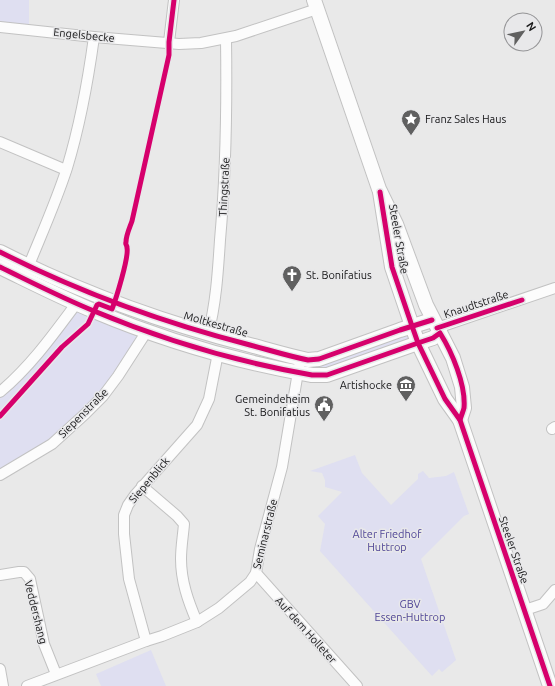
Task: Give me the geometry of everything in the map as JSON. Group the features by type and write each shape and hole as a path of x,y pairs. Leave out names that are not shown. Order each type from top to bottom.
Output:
{"main road":[{"name":"Steeler Straße","path":"315,5 380,192 396,224 436,327 453,358 462,387 464,408 460,420"},
{"name":"Steeler Straße","path":"380,192 392,267 412,326 418,343 445,399 460,420 550,686"},
{"name":"Moltkestraße","path":"0,252 115,301 208,334 308,360 319,359 412,326 436,327"},
{"path":"0,267 76,304 147,331 218,353 298,373 312,375 327,375 433,338 436,327"}],"street":[{"path":"169,42 174,0"},
{"name":"Engelsbecke","path":"0,27 179,44 200,43 226,39 315,5"},
{"path":"29,265 50,217 66,170 82,111 94,37"},
{"name":"Thingstraße","path":"208,334 211,323 218,264 224,197 227,132 226,39"},
{"path":"0,142 66,170"},
{"name":"Knaudtstraße","path":"436,327 555,288"},
{"path":"0,392 30,362 51,338 76,304"},
{"name":"Siepenstraße","path":"0,475 52,444 85,414 118,376 147,331"},
{"name":"Siepenblick","path":"146,641 129,579 124,534 124,515 128,505 142,486 197,424 209,399 218,353"},
{"name":"Seminarstraße","path":"27,686 197,622 220,608 250,582 256,573 260,549 282,467 300,358"},
{"path":"142,486 177,516 184,524 181,569 188,599 197,622"},
{"name":"Veddershang","path":"0,575 24,572 30,579 44,644 56,674"},
{"name":"Auf dem Holleter","path":"256,573 357,686"},
{"path":"524,610 543,604 555,590"},
{"path":"0,669 3,686"}],"green space":[{"path":"0,0 29,0 29,29 0,26"},
{"path":"76,304 144,331 113,376 77,417 43,445 0,471 0,392"},
{"path":"408,331 411,339 317,371 314,364"},
{"path":"355,455 362,473 391,505 418,479 418,474 423,471 429,478 446,476 454,472 469,514 464,516 421,559 456,660 442,672 439,669 432,676 320,551 325,524 318,516 342,492 325,487 325,480 322,473 310,471"},
{"path":"151,650 166,686 101,686 96,674"}],"cycle path":[{"path":"0,416 62,347 88,324 97,305 99,304 112,309 124,269 127,253 127,237 132,221 169,55 174,0"},
{"path":"380,192 392,267 412,326 418,343 445,399 460,420 550,686"},
{"path":"0,252 30,267 122,305 186,327 308,360 319,359 432,320"},
{"path":"0,267 82,306 120,322 174,341 256,364 312,375 327,375 433,338 440,333 453,359 463,389 464,408 460,420"},
{"path":"437,328 522,300"}],"place":[{"name":"Franz Sales Haus","path":"411,136"},
{"name":"St. Bonifatius","path":"292,292"},
{"name":"Artishocke","path":"406,402"},
{"name":"Gemeindeheim St. Bonifatius","path":"324,422"}],"park label":[{"name":"Alter Friedhof Huttrop","path":"387,540"},
{"name":"GBV Essen-Huttrop","path":"410,610"}]}
